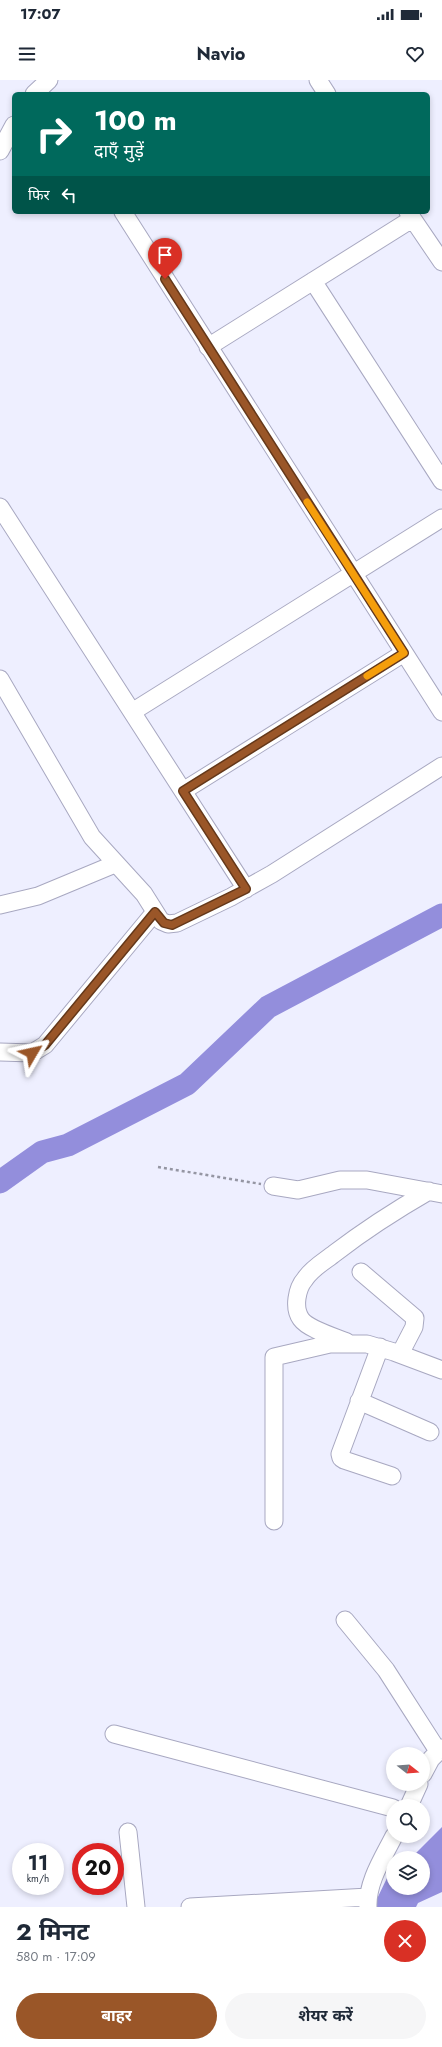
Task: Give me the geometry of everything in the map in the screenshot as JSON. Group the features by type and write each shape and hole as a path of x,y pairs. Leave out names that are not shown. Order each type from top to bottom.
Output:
{"street":[{"path":"318,80 326,92"},
{"path":"0,151 12,129"},
{"path":"124,214 442,712"},
{"path":"208,347 313,281 410,215 442,262"},
{"path":"313,281 442,481"},
{"path":"0,507 246,889"},
{"path":"132,712 442,518"},
{"path":"183,791 404,653"},
{"path":"0,679 82,823 115,864 144,894 164,923 172,925 246,889 442,766"},
{"path":"0,905 38,896 115,864"},
{"path":"0,1052 32,1053 45,1045 155,912"},
{"path":"273,1186 298,1190 340,1180 367,1180 435,1192"},
{"path":"349,1343 310,1326 301,1320 297,1312 299,1287 305,1278 318,1266 357,1236 386,1216 435,1192"},
{"path":"361,1272 414,1318 414,1327 400,1354"},
{"path":"274,1521 274,1357 330,1344 367,1344 400,1354 442,1370"},
{"path":"380,1348 341,1449 341,1458 392,1476"},
{"path":"359,1401 430,1432"},
{"path":"345,1620 386,1670 440,1750 430,1761"},
{"path":"114,1734 386,1806"},
{"path":"128,1832 136,1907"},
{"path":"190,1907 368,1902 372,1883 391,1843"}],"path":[{"path":"158,1167 273,1186"}],"shaded area":[{"path":"442,1827 442,1892 418,1903 416,1907 373,1907 386,1880 386,1895 430,1895 430,1851 418,1851 426,1843 430,1843 430,1839"}],"waterway":[{"path":"0,1182 42,1152 68,1145 187,1084 268,1007 442,915"}],"slow traffic":[{"path":"307,502 404,653 367,676"}],"route":[{"path":"32,1053 45,1045 155,912 161,921 172,925 246,889 183,791 404,653 165,279"}]}
